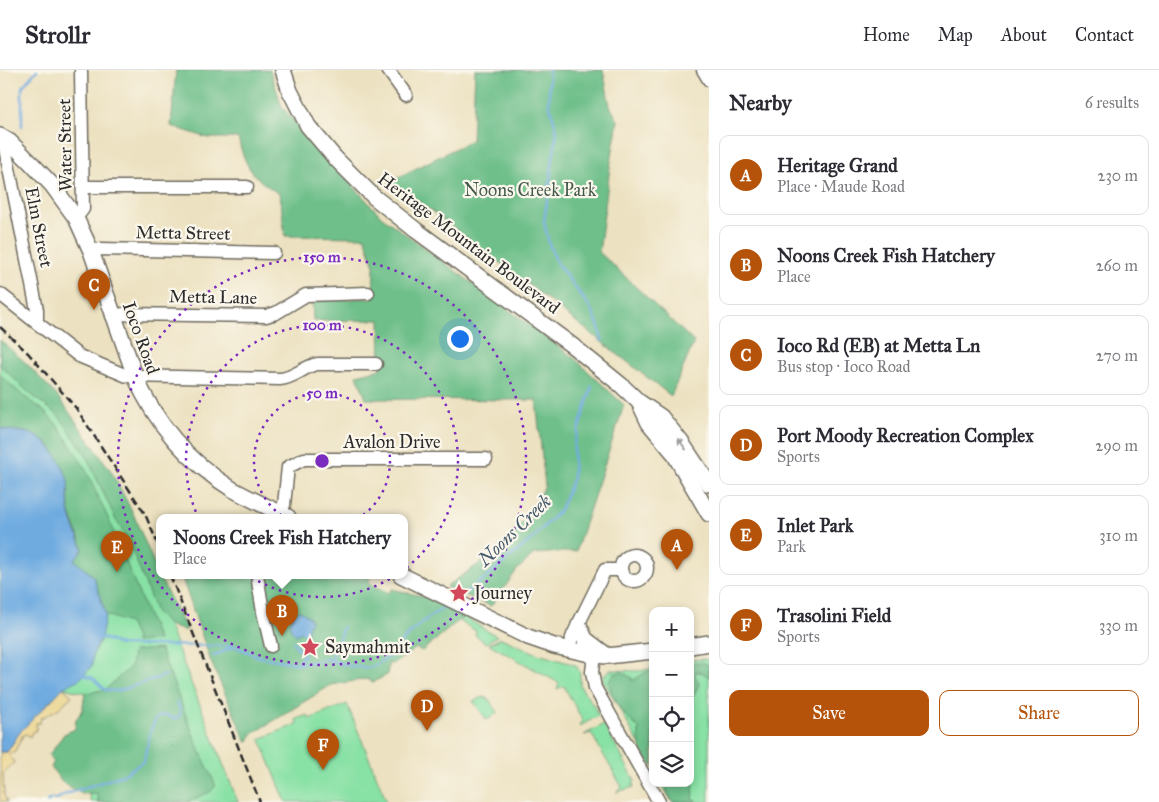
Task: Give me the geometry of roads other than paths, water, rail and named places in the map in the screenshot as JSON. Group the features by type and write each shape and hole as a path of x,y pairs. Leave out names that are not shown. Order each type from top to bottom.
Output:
{"main road":[{"name":"Heritage Mountain Boulevard","path":"283,70 290,91 308,126 335,158 362,185 417,231 574,347 621,384 639,402 660,417 681,442 709,484"},
{"name":"Ioco Road","path":"2,137 31,162 76,218 91,251 112,316 135,376 142,392 162,423 181,447 203,468 233,489 281,514"},
{"name":"Heritage Mountain Boulevard","path":"639,402 649,423 673,452 709,514"},
{"path":"408,578 528,637 568,650 601,655 649,652"},
{"path":"579,625 585,639 601,655"}],"street":[{"name":"Water Street","path":"76,218 83,209 81,70"},
{"path":"388,70 406,95"},
{"path":"703,70 709,80"},
{"name":"Elm Street","path":"2,137 37,310 37,323"},
{"path":"83,186 247,186"},
{"name":"Metta Street","path":"91,251 101,249 274,253"},
{"name":"Metta Lane","path":"112,316 124,314 266,316 276,313 306,294 368,293"},
{"path":"0,294 79,356 127,376 280,379 293,376 309,366 376,364"},
{"name":"Avalon Drive","path":"283,514 288,467 304,459 486,459"},
{"path":"568,650 605,570 621,570"},
{"path":"258,579 271,646"},
{"path":"601,655 592,672 595,688 659,802"}],"water":[{"path":"0,428 26,432 40,438 51,448 60,461 68,481 70,514 83,549 74,560 94,577 106,615 101,638 93,654 92,666 80,679 63,688 20,732 7,752 0,752"},
{"path":"299,610 309,617 311,621 308,632 303,634 301,632 296,635 291,628 290,622"}],"waterway":[{"path":"22,126 22,87 37,70"},
{"name":"Noons Creek","path":"549,70 549,103 557,131 544,222 549,244 557,263 591,309 599,327 602,341"},
{"name":"Noons Creek","path":"458,598 533,538 560,510 573,478 574,444 592,386"},
{"name":"Noons Creek","path":"100,637 120,645 234,646 260,657 300,664 326,659 350,666 370,668 390,656 421,623 447,605"},
{"path":"331,660 343,627"},
{"path":"293,642 304,656 297,663"},
{"path":"213,656 233,647"},
{"path":"84,675 93,678 105,690 118,691 166,675"},
{"path":"47,802 50,799 57,799 66,794 123,775 144,761 151,729 157,717 166,715 175,719 180,716 177,702"}],"railway":[{"path":"0,327 28,353 76,408 145,514 156,540"},
{"path":"172,579 260,802"}],"place":[{"name":"Ioco Rd (EB) at Metta Ln","path":"94,310"},
{"name":"Heritage Grand","path":"677,570"},
{"name":"Inlet Park","path":"117,572"},
{"name":"Journey","path":"459,593"},
{"name":"Noons Creek Fish Hatchery","path":"282,636"},
{"name":"Saymahmit","path":"310,647"},
{"name":"Port Moody Recreation Complex","path":"427,731"},
{"name":"Trasolini Field","path":"323,770"}],"park label":[{"name":"Noons Creek Park","path":"530,190"}]}
